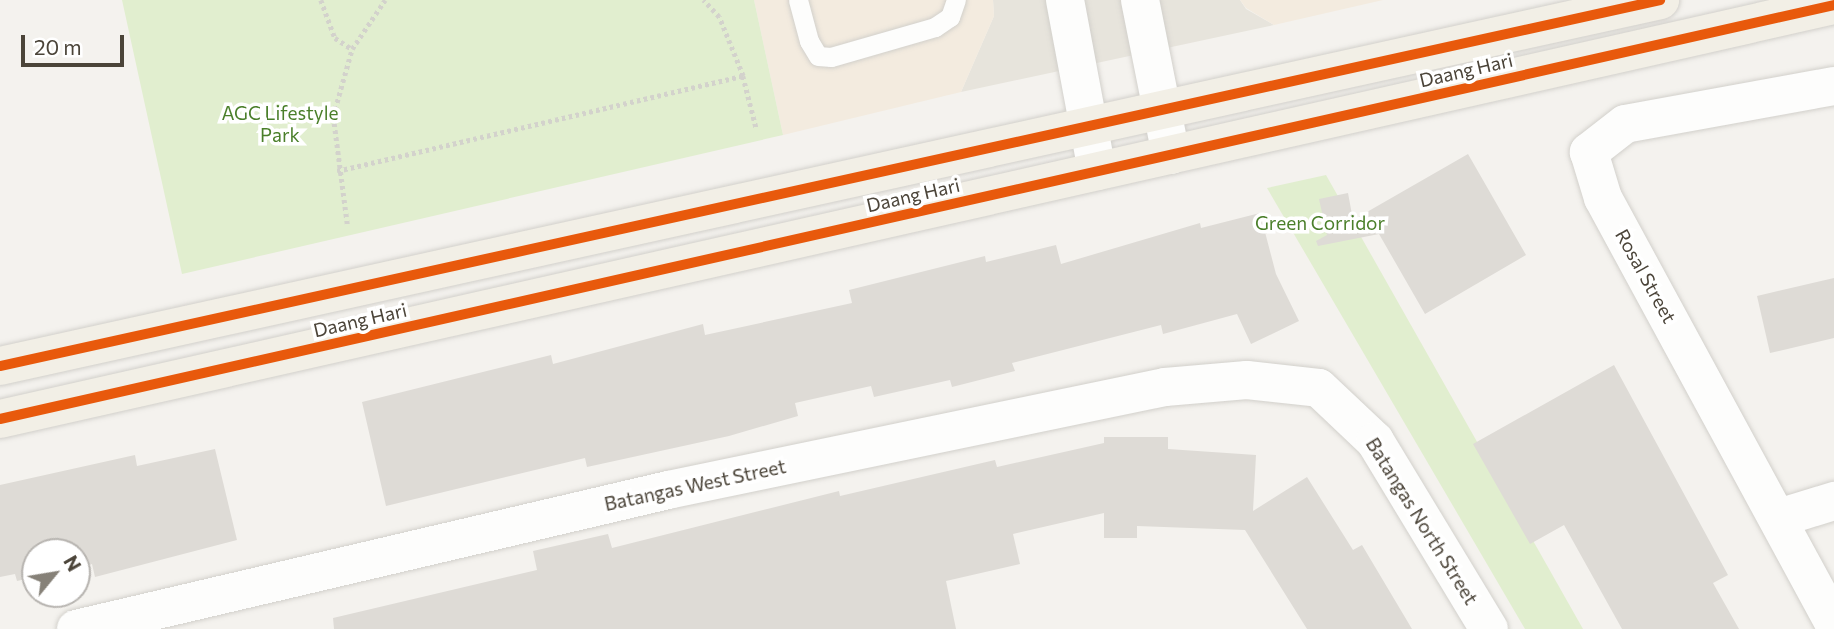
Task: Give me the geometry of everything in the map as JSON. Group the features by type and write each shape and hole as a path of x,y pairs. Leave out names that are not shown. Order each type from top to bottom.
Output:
{"main road":[{"name":"Daang Hari","path":"0,366 1660,0"},
{"name":"Daang Hari","path":"0,419 1834,5"}],"street":[{"path":"1065,0 1097,171"},
{"path":"1140,0 1171,155"},
{"name":"Rosal Street","path":"1834,86 1625,124 1589,152 1603,198 1834,623"},
{"name":"Batangas West Street","path":"76,629 142,622 668,489 1165,387 1247,380 1319,388"},
{"name":"Batangas North Street","path":"1319,388 1376,441 1489,629"},
{"path":"1779,518 1834,501"}],"lane":[{"path":"798,0 808,41 818,56 874,48 935,27 950,17 957,7 956,0"}],"path":[{"path":"321,0 335,38 352,49"},
{"path":"346,224 337,172 333,116 352,49 385,0"},
{"path":"703,0 719,16 743,76 756,127"},
{"path":"337,172 743,76"}],"shaded area":[{"path":"754,0 993,0 994,16 961,92 783,135"},
{"path":"993,0 1240,0 1246,9 1274,25 961,92 994,16"},
{"path":"1240,0 1383,0 1274,25 1246,8"}],"green space":[{"name":"AGC Lifestyle Park","path":"122,0 754,0 783,135 182,274"},
{"name":"Green Corridor","path":"1326,175 1583,629 1525,629 1267,188"}],"building":[{"path":"1468,154 1526,255 1425,314 1379,234 1318,246 1316,241 1327,235 1319,199 1348,193 1353,220"},
{"path":"1260,213 1276,274 1299,321 1251,344 1237,314 1163,334 1161,325 1012,363 1015,371 952,387 950,380 874,397 871,386 795,403 798,416 729,436 587,467 585,458 386,506 362,402 551,355 553,364 703,324 705,335 852,303 849,290 985,256 986,262 1056,245 1061,264 1200,223 1201,228"},
{"path":"1834,278 1834,338 1770,353 1757,296"},
{"path":"1614,365 1728,575 1713,583 1739,629 1622,629 1564,525 1530,544 1473,444"},
{"path":"1104,437 1168,437 1168,449 1256,455 1253,511 1307,477 1353,550 1362,545 1412,629 1307,629 1245,530 1137,526 1137,538 1104,538 1104,513 1013,534 1020,564 946,581 956,629 334,629 333,618 537,570 533,551 608,534 612,548 839,491 840,496 995,460 997,467 1104,443"},
{"path":"215,449 237,540 95,577 91,564 91,538 21,538 21,580 17,581 15,574 0,577 0,485 135,455 137,466"}],"cycle path":[{"path":"0,366 1660,0"},
{"path":"0,419 1834,5"}]}
